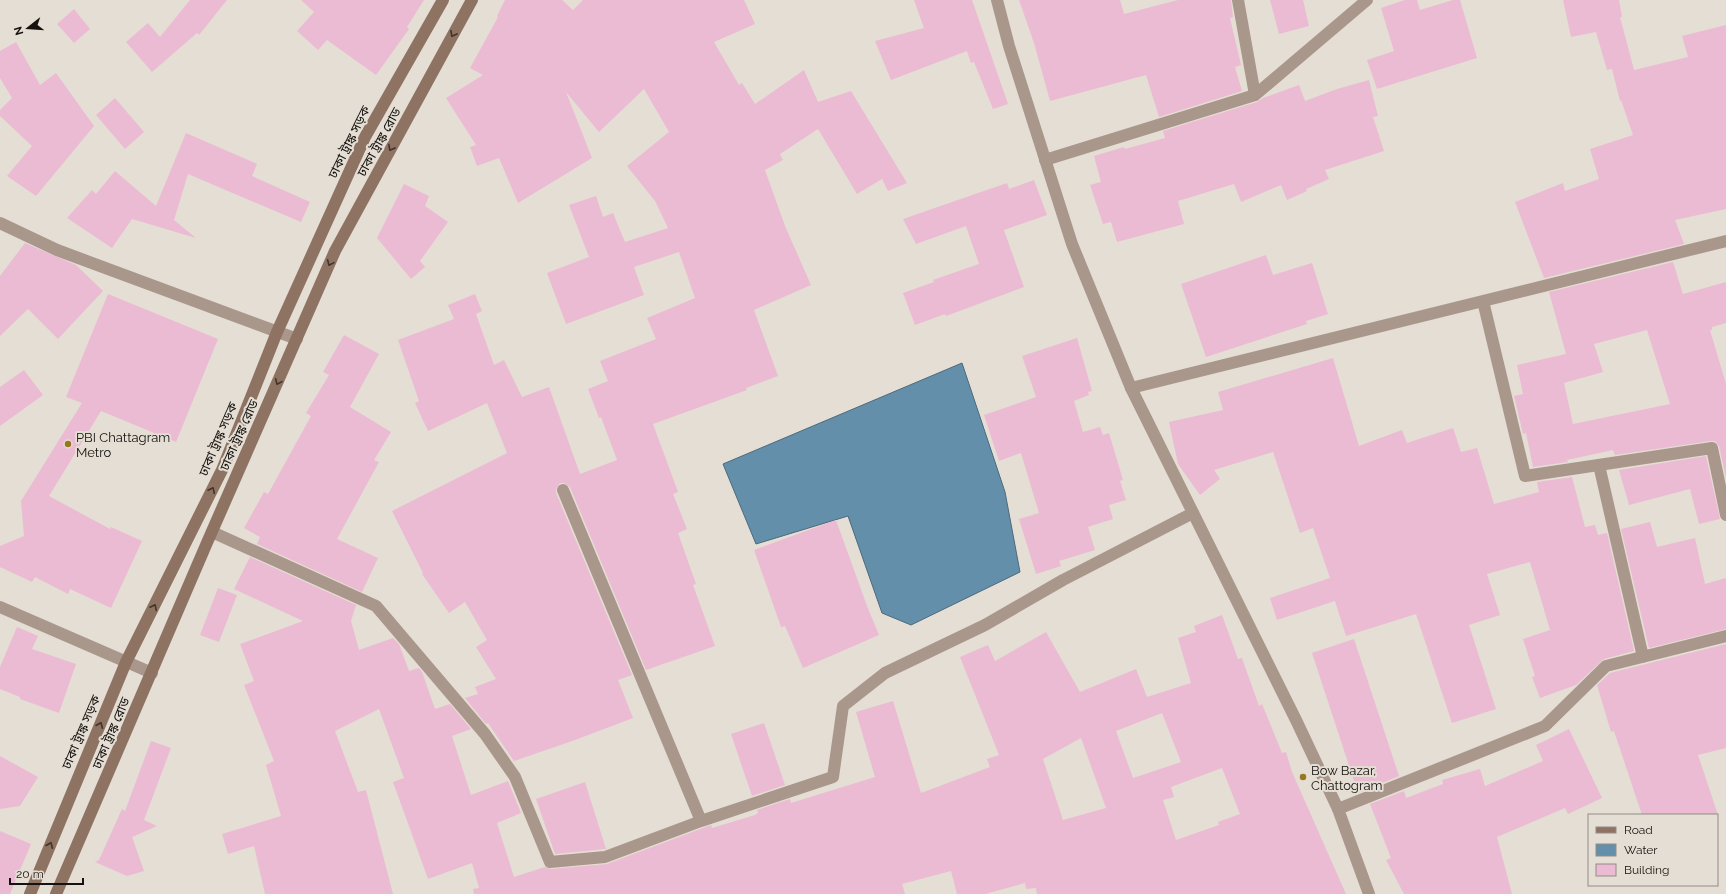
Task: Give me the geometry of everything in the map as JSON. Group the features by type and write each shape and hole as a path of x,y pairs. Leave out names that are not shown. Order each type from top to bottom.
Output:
{"main road":[{"name":"ঢাকা ট্রাঙ্ক সড়ক","path":"30,894 126,662 222,470 277,332 365,137 443,0"},
{"name":"ঢাকা ট্রাঙ্ক রোড","path":"56,894 335,251 472,0"}],"street":[{"path":"997,0 1009,46 1072,244 1131,388 1296,720 1338,809 1369,894"},
{"path":"1238,0 1255,95"},
{"path":"1045,160 1255,95 1367,0"},
{"path":"0,223 57,250 297,339"},
{"path":"1131,388 1726,242"},
{"path":"1483,301 1525,476 1712,448 1726,515"},
{"path":"1599,465 1643,656"},
{"path":"563,490 701,821"},
{"path":"212,532 376,606 485,734 515,777 550,862 605,857 701,821 833,778 843,706 885,673 985,625 1063,580 1194,513"},
{"path":"0,607 152,673"},
{"path":"1338,809 1545,726 1606,666 1726,636"}],"water":[{"path":"962,363 1005,492 1020,572 911,625 882,613 848,516 756,544 723,464"}],"building":[{"path":"190,0 227,0 199,35 197,33 152,72 126,42 148,23 160,37"},
{"path":"301,0 424,0 407,27 409,29 376,75 327,40 318,50 297,31 314,12"},
{"path":"505,0 562,0 573,10 583,0 744,0 755,24 714,42 739,85 742,83 755,104 804,70 818,102 851,91 907,183 888,191 882,179 857,194 818,129 780,154 783,160 765,170 785,226 811,285 754,310 778,376 746,388 747,390 653,424 678,492 673,494 687,529 678,533 696,584 693,585 715,646 646,670 570,487 564,483 560,483 556,489 556,493 632,675 618,680 633,718 514,761 488,723 486,724 465,698 478,694 475,687 496,679 476,647 487,640 465,602 449,613 422,574 423,573 392,511 507,453 487,403 428,431 415,403 419,401 398,340 454,319 448,305 475,294 482,311 476,314 494,365 504,360 522,397 549,387 580,474 617,460 601,417 599,418 588,389 608,381 600,361 656,339 647,318 695,298 679,252 634,267 644,295 566,324 547,273 589,257 569,205 596,196 603,217 613,213 625,242 668,228 655,201 627,166 669,132 644,89 599,132 566,92 592,158 518,203 499,158 477,166 470,147 476,145 446,98 483,75 470,68 498,17 497,16"},
{"path":"914,0 972,0 1008,104 993,109 974,62 971,63 967,51 891,80 875,41 924,28"},
{"path":"1019,0 1120,0 1124,14 1178,0 1231,0 1233,17 1230,18 1241,65 1235,67 1242,91 1159,117 1146,75 1050,101 1034,43"},
{"path":"1270,0 1303,0 1309,26 1279,34"},
{"path":"1405,0 1417,0 1420,10 1453,0 1460,0 1477,58 1377,89 1367,60 1394,51 1381,8"},
{"path":"1563,0 1619,0 1622,17 1620,17 1634,70 1688,57 1682,36 1726,25 1726,209 1675,220 1684,244 1544,278 1515,202 1563,183 1565,191 1599,179 1590,149 1633,135 1621,100 1620,101 1612,69 1607,70 1596,32 1571,37"},
{"path":"74,9 90,29 74,43 57,24"},
{"path":"16,42 40,85 56,73 94,126 36,196 7,176 32,146 0,116 0,110 12,98 0,78 0,51"},
{"path":"1369,80 1378,116 1373,117 1384,151 1325,170 1329,179 1306,189 1307,191 1287,200 1281,185 1241,202 1234,184 1178,201 1184,224 1117,242 1111,222 1103,224 1090,185 1101,182 1094,156 1124,147 1125,149 1165,138 1163,131 1257,102 1263,98 1299,85 1305,101 1337,89"},
{"path":"115,98 144,132 125,149 96,115"},
{"path":"186,133 257,164 252,176 310,202 301,222 188,174 174,220 196,238 132,219 112,248 67,218 92,190 96,194 115,171 156,206"},
{"path":"1034,180 1047,215 1004,230 1024,287 946,316 945,314 915,325 903,293 934,282 933,280 979,264 966,226 916,244 903,219 1007,183 1009,189"},
{"path":"404,184 429,196 425,206 448,222 420,261 425,267 411,279 377,238"},
{"path":"25,243 76,265 103,291 58,339 28,309 0,336 0,276"},
{"path":"1266,255 1273,275 1312,263 1328,314 1306,321 1307,324 1206,357 1181,284"},
{"path":"1673,262 1683,294 1726,282 1726,323 1712,327 1712,330 1710,330 1726,384 1726,478 1719,446 1715,441 1615,455 1613,450 1567,460 1568,462 1533,467 1526,433 1523,434 1514,396 1523,394 1517,365 1566,354 1549,292","holes":["1647,330 1670,404 1573,424 1564,383 1603,372 1594,344"]},
{"path":"108,294 218,339 176,442 101,411 49,496 110,529 111,527 142,541 111,608 70,589 68,594 35,577 32,582 0,567 0,546 24,536 21,501 82,403 66,397"},
{"path":"344,335 379,354 350,407 391,432 374,460 379,462 337,539 378,558 362,592 257,544 260,537 244,528 264,492 268,494 311,416 306,413 329,375 323,372"},
{"path":"1077,338 1092,391 1088,392 1089,395 1074,401 1083,432 1100,427 1103,435 1109,433 1123,480 1120,481 1126,500 1109,505 1113,519 1088,527 1095,550 1059,561 1061,566 1036,574 1019,519 1039,513 1021,453 999,461 984,415 1036,397 1022,356"},
{"path":"1333,358 1359,446 1402,430 1407,443 1453,428 1461,452 1477,448 1494,504 1539,492 1537,482 1572,477 1585,527 1595,525 1598,535 1607,533 1634,651 1604,659 1576,685 1540,698 1532,677 1535,676 1523,639 1550,630 1530,562 1487,574 1500,615 1469,625 1496,709 1452,723 1416,614 1346,636 1335,601 1277,620 1270,598 1330,578 1313,528 1300,533 1273,452 1214,470 1220,479 1200,495 1178,464 1169,422 1223,410 1218,392"},
{"path":"24,370 43,395 0,426 0,387"},
{"path":"1706,456 1720,519 1699,524 1690,489 1629,505 1619,470"},
{"path":"836,520 879,635 803,668 785,626 781,627 754,550"},
{"path":"1650,522 1657,547 1695,538 1705,584 1726,578 1726,629 1649,648 1621,529"},
{"path":"250,557 356,605 351,621 359,650 393,638 399,644 409,671 419,668 422,672 435,709 450,704 471,729 452,736 471,795 508,781 521,813 497,823 514,877 545,867 551,869 607,864 711,825 712,828 755,815 758,813 757,810 790,799 791,803 875,777 856,712 893,701 921,793 990,767 987,759 999,755 960,657 988,645 995,661 1046,632 1080,692 1136,669 1147,697 1191,683 1178,638 1196,632 1194,626 1222,615 1238,659 1242,658 1259,706 1262,704 1282,753 1286,752 1292,772 1346,894 1037,894 1036,888 1026,889 1025,883 985,894 957,894 951,871 902,884 905,894 474,894 473,889 479,888 472,863 428,879 393,782 404,778 379,709 335,731 358,792 366,790 393,894 265,894 254,846 228,854 222,834 281,816 266,765 274,761 244,685 254,681 240,644 303,621 234,589","holes":["1162,713 1181,762 1133,778 1116,731","1081,738 1106,808 1063,820 1043,759","1222,768 1240,814 1218,822 1219,825 1176,840 1163,800 1174,797 1171,787"]},
{"path":"218,588 237,595 219,642 200,635"},
{"path":"17,627 38,636 32,649 76,664 59,713 20,699 20,697 0,689 0,667"},
{"path":"1354,639 1399,776 1358,793 1312,653"},
{"path":"1726,644 1726,748 1698,755 1718,814 1642,814 1614,731 1611,732 1597,685 1610,673"},
{"path":"764,723 785,785 752,796 731,734"},
{"path":"1569,729 1602,798 1568,814 1565,808 1497,837 1512,894 1404,894 1386,860 1391,858 1370,804 1404,791 1406,798 1443,784 1442,780 1480,769 1485,786 1543,761 1536,745"},
{"path":"151,741 171,748 144,820 157,826 132,837 144,871 127,876 95,862 99,860 122,809 125,811"},
{"path":"0,756 38,777 20,806 0,809"},
{"path":"585,782 606,849 555,854 536,799"},
{"path":"0,831 31,844 10,894 0,894"}],"place":[{"name":"PBI Chattagram Metro","path":"68,444"},
{"name":"Bow Bazar, Chattogram","path":"1303,777"}]}
